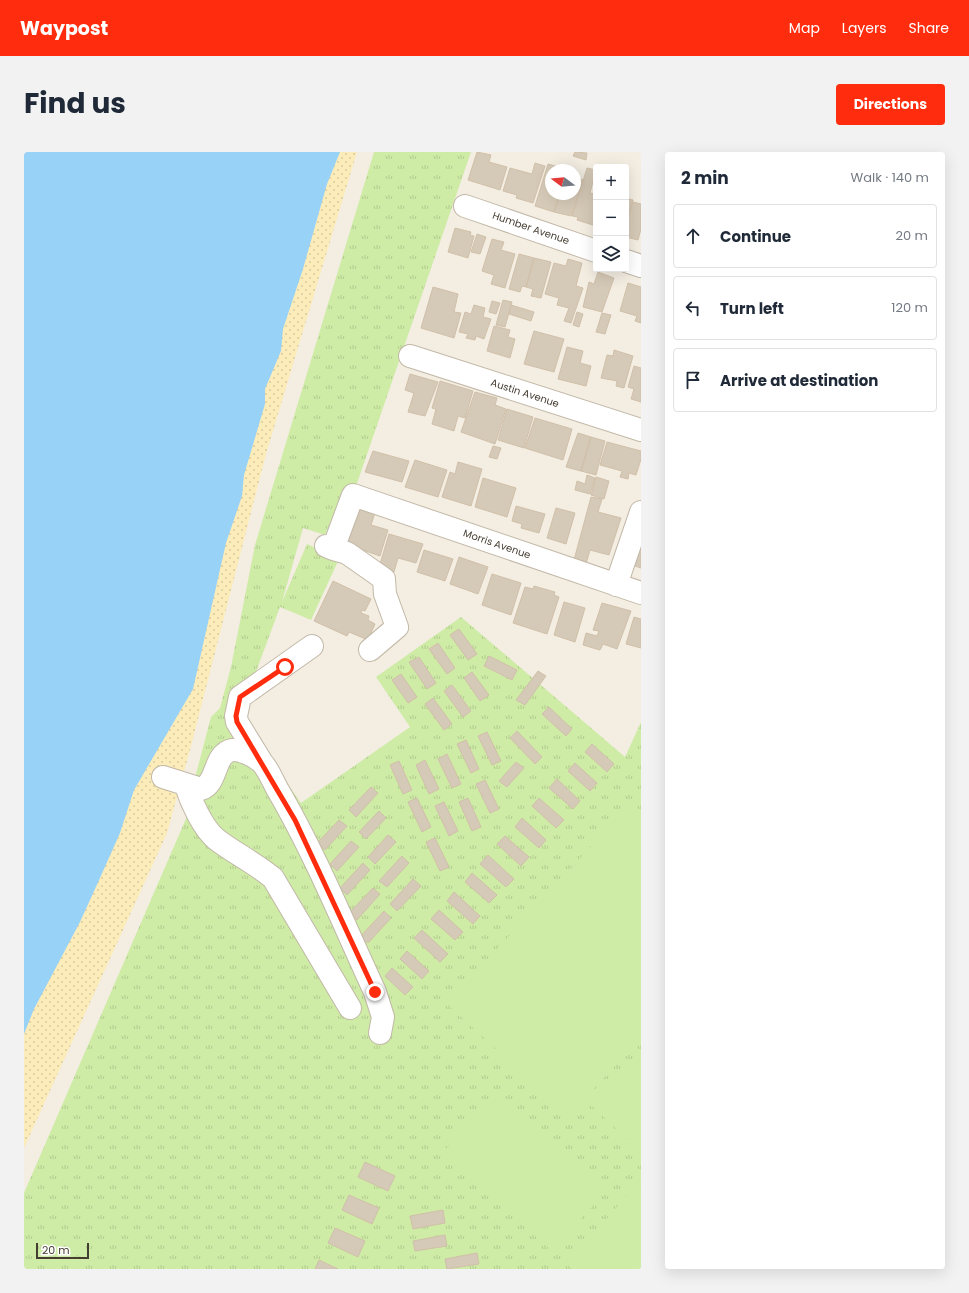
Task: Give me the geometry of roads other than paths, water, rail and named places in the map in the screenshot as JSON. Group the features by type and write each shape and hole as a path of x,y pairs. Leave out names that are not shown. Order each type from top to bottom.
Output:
{"street":[{"name":"Humber Avenue","path":"465,206 593,250"},
{"path":"629,262 641,266"},
{"name":"Austin Avenue","path":"410,356 641,430"},
{"name":"Morris Avenue","path":"370,650 397,627 385,594 384,579 347,553 330,547 353,495 641,593"},
{"path":"616,585 641,512"},
{"path":"312,646 240,697 236,716 237,722 295,820 375,992 383,1017 380,1033"},
{"path":"163,778 186,786 201,789 205,788 222,756 233,750 240,751 261,761"},
{"path":"186,786 192,806 215,838 261,868 273,878 350,1008"}],"water":[{"path":"24,152 340,152 327,184 303,269 283,329 281,351 265,389 265,404 244,475 242,496 226,543 193,689 134,790 120,833 100,878 80,922 34,1009 24,1034"}]}
